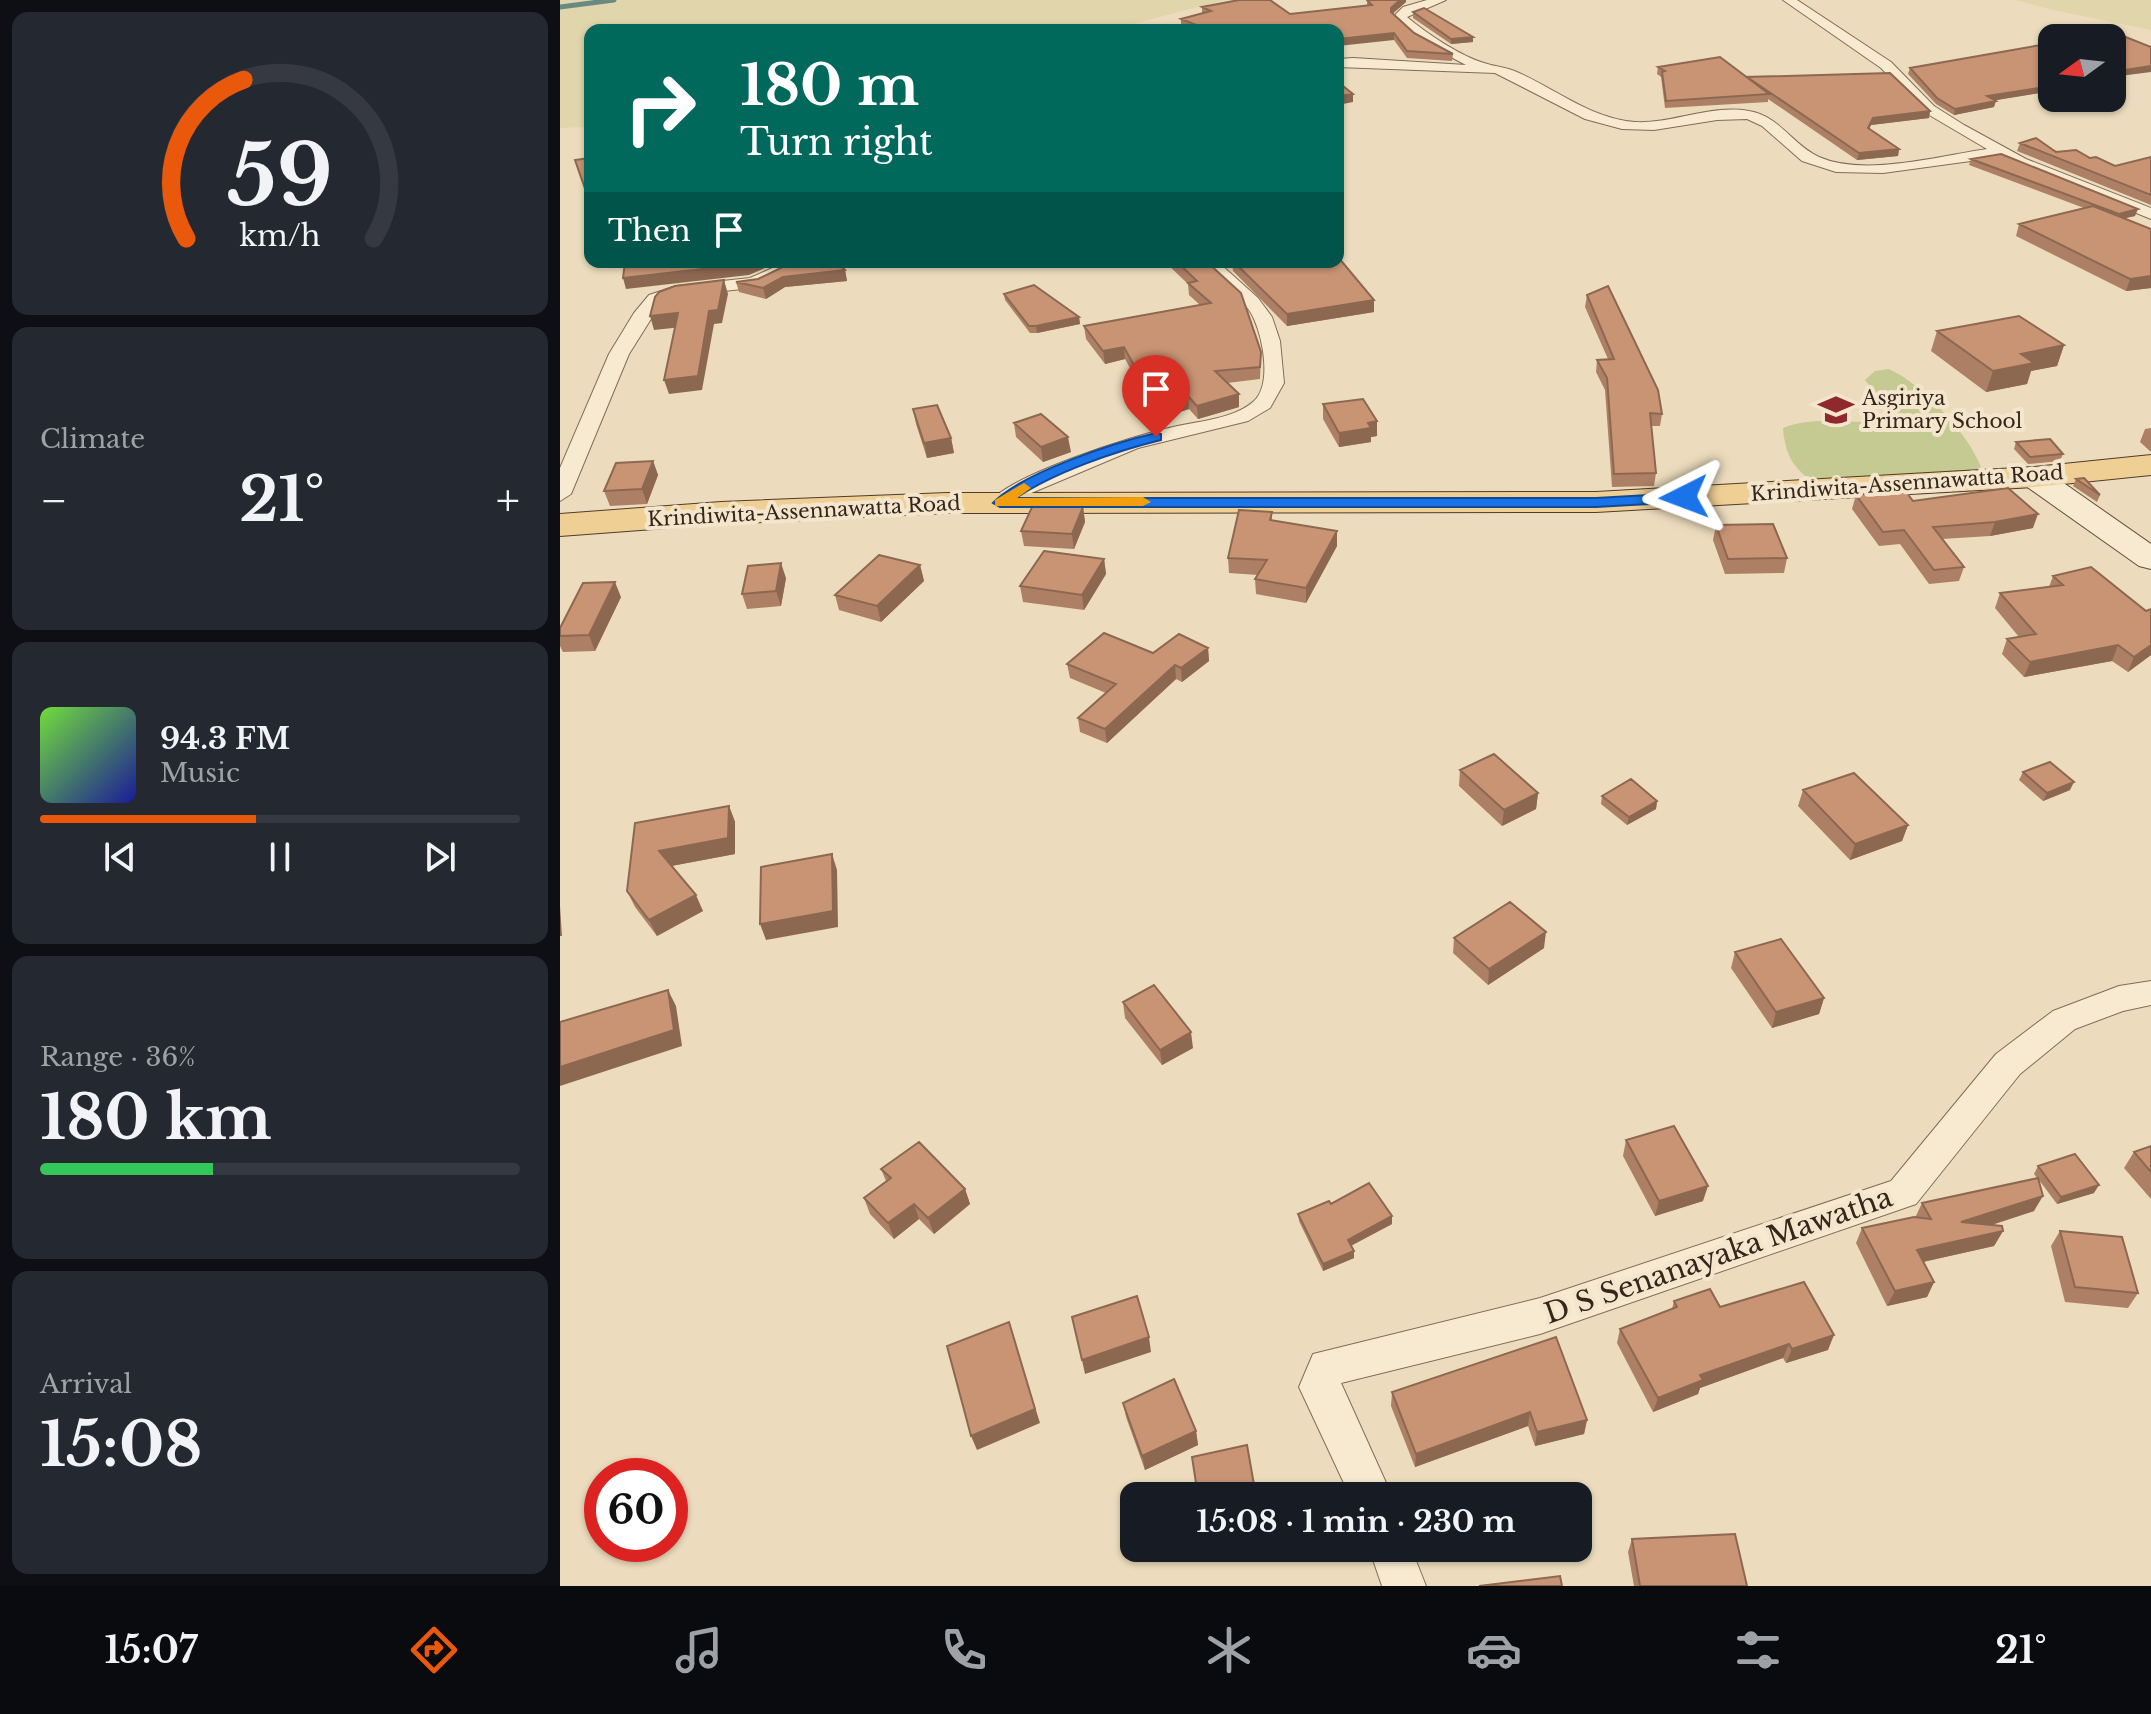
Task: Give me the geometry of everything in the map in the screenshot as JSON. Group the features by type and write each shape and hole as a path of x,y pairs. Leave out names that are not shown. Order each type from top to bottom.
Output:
{"main road":[{"name":"Krindiwita-Assennawatta Road","path":"560,525 721,513 1000,503 1596,502 2034,477 2151,465"}],"street":[{"path":"1440,0 1407,10 1399,17 1420,35 1483,68"},
{"path":"1789,0 1886,65 1929,109 2003,152 2151,214"},
{"path":"1344,63 1499,70 1576,108 1620,125 1650,126 1732,115 1757,117 1773,126 1800,153 1831,166 1893,167 2003,152"},
{"path":"560,494 619,354 655,299 676,291 754,283 788,268"},
{"path":"1000,503 1021,489 1131,443 1241,417 1263,404 1274,383 1270,341 1263,317 1252,302 1215,268"},
{"path":"2034,477 2151,559"},
{"name":"D S Senanayaka Mawatha","path":"1366,1482 1319,1387 1327,1367 1540,1316 1903,1193 2008,1064 2064,1020 2119,999 2151,993"},
{"path":"1395,1562 1404,1586"}],"shaded area":[{"path":"560,0 1225,0 1133,24 584,24 584,127 560,128"},
{"path":"2015,0 2151,0 2151,30 2126,24"}],"green space":[{"path":"1889,369 1915,386 1942,411 1966,439 1981,467 1970,473 1812,481 1791,459 1783,428 1821,421 1885,421 1890,412 1865,380 1875,371"}],"building":[{"path":"1239,0 1270,0 1290,14 1372,5 1367,0 1400,0 1391,12 1414,33 1453,54 1407,51 1394,33 1344,38 1344,24 1194,24 1181,19 1211,11 1202,7"},
{"path":"1424,8 1473,37 1451,39 1413,12"},
{"path":"2126,37 2151,47 2151,66 2126,70"},
{"path":"2038,45 2038,88 1987,96 1996,101 1955,109 1937,98 1910,68"},
{"path":"1720,57 1769,94 1666,101 1662,72 1665,71 1658,67"},
{"path":"1890,73 1930,111 1873,118 1868,128 1899,149 1859,153 1747,77"},
{"path":"2036,138 2056,152 2076,150 2115,166 2151,157 2151,195 2020,143"},
{"path":"2001,154 2138,209 2119,214 1971,159"},
{"path":"584,159 584,186 575,160"},
{"path":"2093,206 2151,229 2151,276 2130,279 2019,224"},
{"path":"1344,264 1374,300 1287,314 1240,268 1344,268"},
{"path":"624,268 711,268 623,278"},
{"path":"781,268 845,270 783,277 763,288 736,282 758,279"},
{"path":"1183,268 1214,268 1241,293 1261,352 1260,367 1215,371 1239,394 1197,406 1188,396 1156,406 1124,347 1103,351 1084,326 1211,303 1188,283 1197,281"},
{"path":"724,280 718,310 709,311 698,376 664,380 678,313 650,316 655,297 659,292 675,286"},
{"path":"1034,285 1079,317 1029,326 1004,294"},
{"path":"1608,286 1658,390 1662,414 1650,413 1656,473 1614,474 1607,378 1597,360 1614,359 1587,295"},
{"path":"2019,316 2064,345 2021,354 2034,363 1993,371 1937,331"},
{"path":"1363,399 1377,421 1368,423 1371,428 1339,433 1323,404"},
{"path":"937,405 951,438 924,443 913,409"},
{"path":"1041,414 1068,437 1041,447 1014,423"},
{"path":"2050,439 2063,454 2030,457 2016,442"},
{"path":"653,461 642,489 604,491 616,463"},
{"path":"2084,478 2100,495 2076,479"},
{"path":"1900,484 1913,501 2008,488 2038,514 1995,522 1933,527 1964,567 1934,570 1904,530 1883,532 1856,495 1877,493 1871,486"},
{"path":"1033,505 1083,507 1072,534 1021,531"},
{"path":"1239,510 1272,512 1270,520 1337,531 1306,588 1255,579 1267,560 1228,558"},
{"path":"1773,524 1787,558 1728,559 1716,525"},
{"path":"1044,551 1104,559 1082,595 1020,586"},
{"path":"879,555 920,565 877,606 835,595"},
{"path":"781,563 776,591 742,594 748,566"},
{"path":"2091,567 2146,611 2151,609 2151,645 2134,657 2118,645 2030,662 2007,639 2036,634 2000,593 2063,585 2053,576"},
{"path":"615,582 589,635 560,636 560,628 583,583"},
{"path":"1104,633 1153,653 1179,634 1208,648 1181,668 1175,665 1105,729 1078,718 1116,684 1067,664"},
{"path":"1494,754 1538,793 1504,810 1460,770"},
{"path":"2050,762 2074,782 2047,793 2023,772"},
{"path":"1854,773 1908,825 1855,844 1803,790"},
{"path":"1631,779 1657,801 1629,817 1602,796"},
{"path":"729,806 728,838 659,851 696,895 649,920 627,891 635,823"},
{"path":"832,854 833,911 760,924 761,867"},
{"path":"1510,902 1546,932 1489,969 1454,938"},
{"path":"1781,939 1824,998 1776,1012 1735,952"},
{"path":"1154,985 1191,1032 1160,1050 1123,1002"},
{"path":"668,990 674,1030 560,1067 560,1022"},
{"path":"1674,1126 1708,1186 1659,1201 1626,1140"},
{"path":"919,1142 965,1189 928,1218 914,1204 888,1223 864,1198 891,1178 881,1169"},
{"path":"2151,1146 2151,1172 2134,1152"},
{"path":"2075,1154 2099,1185 2061,1197 2038,1166"},
{"path":"2038,1178 2043,1196 1961,1222 2002,1226 2003,1231 1917,1250 1934,1282 1895,1291 1862,1228 1914,1217 1931,1219 1922,1203"},
{"path":"1369,1183 1392,1216 1348,1240 1354,1251 1323,1264 1298,1214 1329,1201 1331,1204"},
{"path":"2060,1231 2122,1237 2138,1293 2075,1287"},
{"path":"1804,1282 1834,1335 1792,1349 1789,1344 1700,1375 1703,1380 1658,1398 1620,1329 1677,1307 1674,1301 1710,1289 1720,1307"},
{"path":"1137,1296 1149,1337 1082,1360 1072,1317"},
{"path":"1009,1322 1035,1409 971,1436 947,1346"},
{"path":"1556,1337 1587,1420 1537,1432 1530,1412 1416,1454 1392,1392"},
{"path":"1174,1379 1196,1431 1142,1456 1123,1403"},
{"path":"1247,1445 1254,1482 1196,1482 1192,1457"},
{"path":"1735,1534 1747,1586 1640,1586 1632,1539"},
{"path":"1560,1576 1562,1586 1479,1586"}],"waterway":[{"path":"560,7 614,0"}],"slow traffic":[{"path":"1024,488 1000,503 1143,502"}],"place":[{"name":"Asgiriya Primary School","path":"1836,410"}],"route":[{"path":"1156,437 1131,443 1062,471 1021,489 1000,503 1596,502 1684,497"}]}
